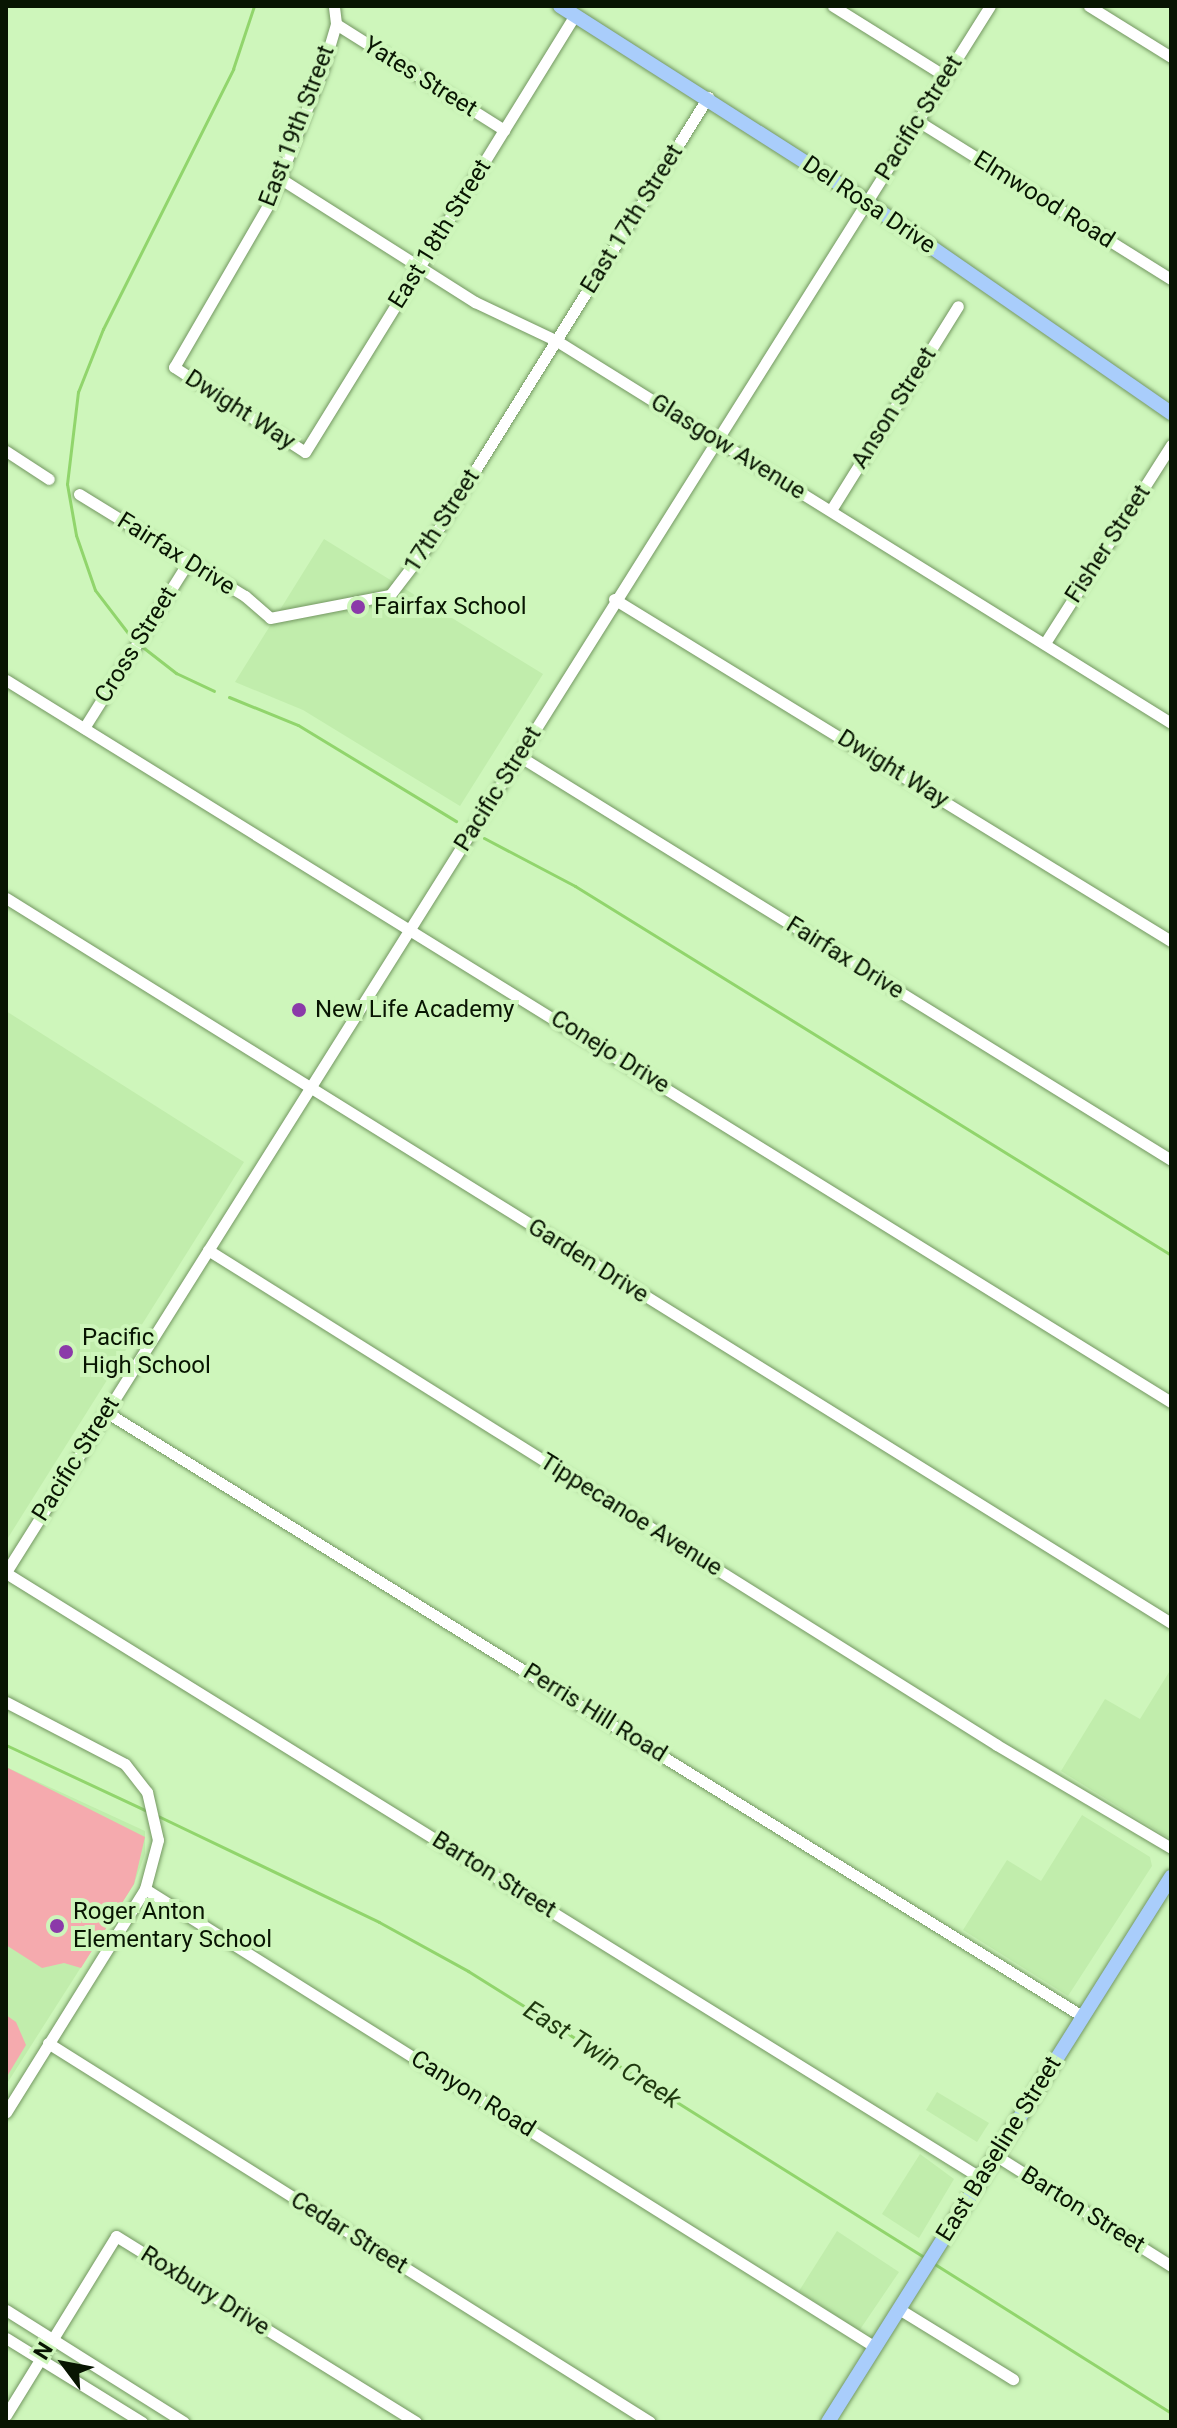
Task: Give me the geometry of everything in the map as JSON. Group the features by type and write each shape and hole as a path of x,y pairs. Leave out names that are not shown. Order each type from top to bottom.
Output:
{"main road":[{"name":"Del Rosa Drive","path":"560,6 708,97 867,202 1171,413"},
{"name":"East Baseline Street","path":"828,2422 1171,1877"}],"street":[{"path":"833,6 945,76"},
{"name":"Pacific Street","path":"6,1572 519,756 614,599 990,6"},
{"path":"1089,6 1171,57"},
{"name":"East 19th Street","path":"174,367 281,179 336,24 334,7"},
{"name":"East 18th Street","path":"305,452 575,15"},
{"name":"Yates Street","path":"336,24 504,130"},
{"name":"East 17th Street","path":"557,341 708,97"},
{"name":"Elmwood Road","path":"918,121 1171,279"},
{"name":"Glasgow Avenue","path":"281,179 475,302 557,341 1171,723"},
{"name":"Anson Street","path":"831,510 958,306"},
{"name":"17th Street","path":"270,618 390,595 401,585 557,341"},
{"name":"Dwight Way","path":"174,367 305,452"},
{"name":"Fisher Street","path":"1045,643 1171,445"},
{"path":"6,451 49,479"},
{"name":"Fairfax Drive","path":"79,494 270,618"},
{"name":"Cross Street","path":"84,728 188,562"},
{"name":"Dwight Way","path":"614,599 1171,941"},
{"name":"Conejo Drive","path":"6,680 1171,1402"},
{"name":"Fairfax Drive","path":"519,756 1171,1160"},
{"name":"Garden Drive","path":"6,898 1171,1623"},
{"name":"Tippecanoe Avenue","path":"208,1250 1171,1848"},
{"name":"Perris Hill Road","path":"106,1412 1082,2016"},
{"name":"Barton Street","path":"6,1572 981,2178"},
{"path":"6,1702 125,1764 145,1788 158,1836 145,1889 6,2112"},
{"name":"Canyon Road","path":"145,1889 875,2347"},
{"name":"Cedar Street","path":"48,2043 650,2422"},
{"name":"Barton Street","path":"995,2155 1171,2266"},
{"name":"Roxbury Drive","path":"6,2415 116,2236 416,2422"},
{"path":"899,2309 1013,2379"},
{"path":"6,2310 184,2422"},
{"path":"6,2338 142,2422"}],"shaded area":[{"name":"Fairfax School","path":"324,539 543,674 460,806 303,710 235,682"},
{"name":"Pacific High School","path":"6,1011 244,1162 6,1541"},
{"path":"1171,1669 1169,1838 1061,1771 1105,1699 1140,1719"},
{"name":"Roger Anton Elementary School","path":"6,1767 145,1831 145,1854 134,1884 6,2085"},
{"name":"Roger Anton Elementary School","path":"6,1767 145,1837 134,1884 81,1968 64,1963 42,1968 6,1945"},
{"path":"1082,1815 1150,1857 1152,1866 1068,1996 963,1930 1007,1860 1041,1881"},
{"path":"6,2015 16,2022 26,2045 6,2078"},
{"path":"937,2092 989,2123 977,2142 926,2110"},
{"path":"920,2154 954,2179 919,2238 882,2214"},
{"path":"837,2231 899,2272 859,2331 799,2291"}],"waterway":[{"path":"131,637 95,590 76,535 67,484 78,392 103,329 233,69 254,6"},
{"path":"140,645 176,673 214,691"},
{"path":"229,697 298,725 456,821"},
{"path":"484,838 575,886 1171,1255"},
{"name":"East Twin Creek","path":"6,1745 147,1811"},
{"name":"East Twin Creek","path":"158,1816 379,1922 468,1971 927,2259"},
{"name":"East Twin Creek","path":"933,2263 1171,2413"}],"place":[{"name":"Fairfax School","path":"358,607"},
{"name":"New Life Academy","path":"299,1010"},
{"name":"Pacific High School","path":"66,1352"},
{"name":"Roger Anton Elementary School","path":"57,1926"}]}
